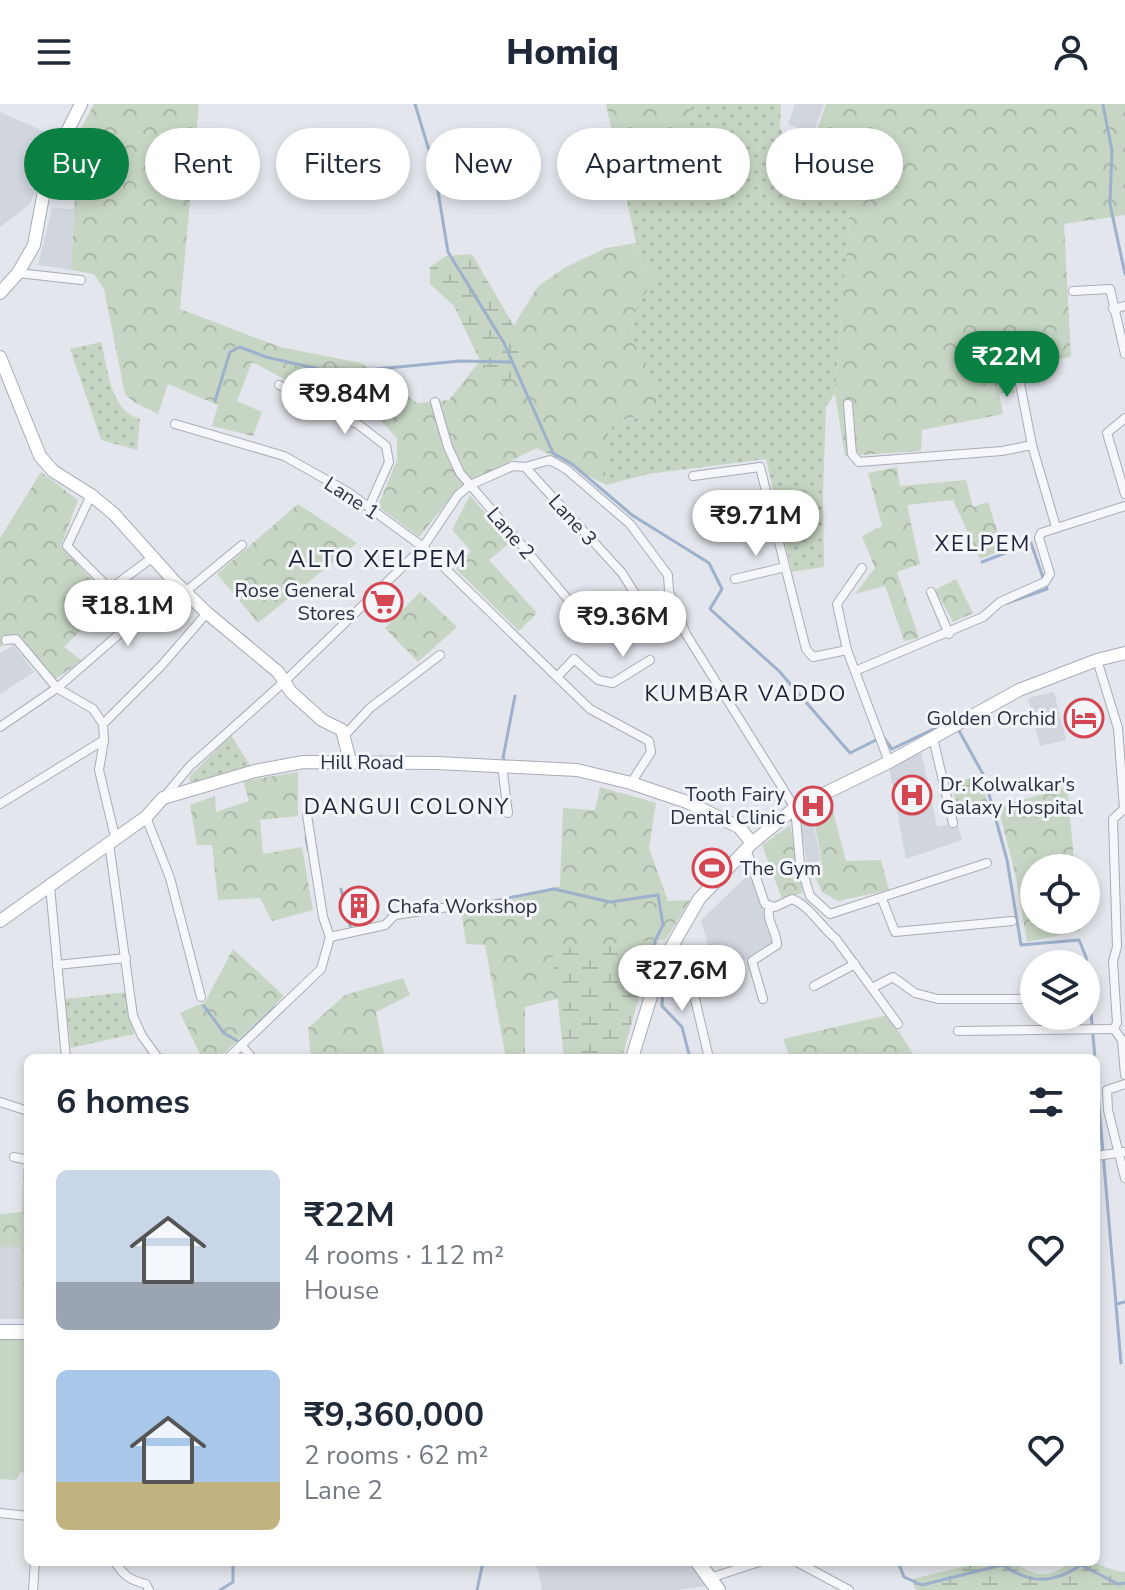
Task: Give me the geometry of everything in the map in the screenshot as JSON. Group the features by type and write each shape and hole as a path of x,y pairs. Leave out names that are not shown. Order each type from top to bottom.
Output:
{"main road":[{"path":"0,1332 24,1332"},
{"path":"700,1566 712,1586"}],"street":[{"path":"0,293 18,273 34,245 44,191 62,142 81,104"},
{"path":"18,273 81,280"},
{"path":"1073,291 1110,289 1125,354"},
{"path":"1113,309 1125,306"},
{"path":"1013,348 1032,445 1056,527"},
{"path":"0,357 40,456 53,471 114,514 207,613 278,672 322,720 342,730 350,761"},
{"path":"279,385 359,425 386,446 389,462 369,507"},
{"name":"Lane 2","path":"435,402 448,447 460,473 584,618"},
{"path":"848,404 852,454 859,462 1002,451 1032,445"},
{"path":"1125,418 1107,433 1125,494"},
{"name":"Lane 1","path":"175,424 284,456 348,492 423,547 590,709 649,741 651,752 631,783"},
{"path":"0,921 146,817 190,766 284,682 423,547 458,495 470,485 513,466 525,467 550,460 566,469 630,524 668,575 669,591 686,634 795,808 800,863 810,896 830,914 987,863"},
{"name":"Lane 3","path":"525,467 622,573 637,597 665,619 682,623"},
{"path":"693,476 760,467 806,649 813,657 847,650"},
{"path":"91,495 67,546 97,579 110,589 153,557"},
{"path":"855,671 949,634 983,617 1000,602 1045,582 1050,574 1039,538 1041,533 1125,506"},
{"path":"185,592 242,545"},
{"path":"735,579 785,567"},
{"path":"862,568 837,604 847,650 889,762"},
{"path":"0,727 57,688 124,630 174,581"},
{"path":"931,592 949,634"},
{"path":"103,724 161,666 207,613"},
{"path":"6,640 16,639 57,688 93,709 103,724 99,770 112,840 133,1016 155,1054"},
{"path":"633,1054 660,967 699,899 749,846 795,808 889,762 1019,690 1097,660 1125,653"},
{"path":"345,735 370,708 440,655"},
{"path":"557,677 574,659 598,680 613,683 650,660"},
{"path":"1097,660 1121,727 1124,790 1124,809 1113,819 1117,947 1113,961 1117,1023 1114,1029"},
{"path":"933,738 953,823"},
{"path":"0,804 104,740"},
{"name":"Hill Road","path":"163,798 255,771 303,762 577,770 631,783 687,802 739,827 749,846"},
{"path":"502,766 508,813"},
{"path":"232,1054 321,969 330,937 323,917 307,815"},
{"path":"146,817 170,878 201,997"},
{"path":"749,846 765,904 775,907 792,899 802,902 855,964 898,1024"},
{"path":"50,886 66,1054"},
{"path":"882,899 895,932 1012,921"},
{"path":"330,937 385,925 395,915 455,906"},
{"path":"763,999 752,961 777,945 778,940 767,916 770,906"},
{"path":"57,965 126,958"},
{"path":"814,986 855,964"},
{"path":"660,967 690,978 708,1054"},
{"path":"872,988 889,976 915,993 938,999 1020,999"},
{"path":"958,1031 1114,1029"},
{"path":"1114,1029 1122,1040 1125,1075"},
{"path":"241,1045 249,1054"},
{"path":"1125,1084 1107,1090 1108,1110 1122,1152 1125,1178"},
{"path":"0,1102 24,1110"},
{"path":"1100,1155 1122,1152"},
{"path":"14,1157 24,1159"},
{"path":"0,1513 24,1516"},
{"path":"33,1590 35,1566"},
{"path":"118,1566 129,1579 146,1584 149,1590"},
{"path":"712,1586 751,1566"},
{"path":"804,1566 849,1590"}],"shaded area":[{"path":"795,104 824,104 815,128 798,128 788,124"},
{"path":"0,112 36,128 24,128 24,200 32,200 0,227"},
{"path":"52,208 74,209 71,270 38,265"},
{"path":"14,645 34,672 0,694 0,653"},
{"path":"1054,692 1066,740 1040,746 1028,698"},
{"name":"Dr. Kolwalkar's Galaxy Hospital","path":"921,751 937,827 957,822 962,840 906,859 889,767"},
{"path":"810,809 821,861 807,864 799,813"},
{"path":"750,873 775,942 747,959 715,969 701,920"},
{"path":"21,1246 21,1319 0,1319 0,1247"},
{"path":"537,1566 693,1566 706,1586 677,1590 542,1590"}],"green space":[{"path":"94,104 199,104 197,128 145,128 145,200 190,200 180,309 280,347 361,363 417,403 449,400 490,348 513,327 538,286 566,267 606,248 636,243 655,280 637,305 631,334 659,399 650,413 614,422 605,442 606,485 537,448 460,486 419,537 378,506 397,460 397,438 381,421 329,403 252,362 237,401 262,412 253,436 212,426 218,405 168,384 158,414 125,394 104,289 94,274 71,270 75,200 129,200 129,128 81,128"},
{"path":"606,104 692,104 685,128 611,128"},
{"path":"692,104 781,104 780,128 766,128 766,200 848,200 850,211 835,394 826,406 824,567 792,572 766,459 648,474 606,485 605,442 614,422 650,413 659,399 631,334 637,305 655,280 636,243 627,200 750,200 750,128 685,128"},
{"path":"826,104 1125,104 1125,215 1064,224 1071,357 1059,359 1051,335 1006,336 1015,393 999,393 1003,414 922,430 921,451 845,456 835,394 850,211 848,200 903,200 903,128 818,128"},
{"path":"472,254 529,352 522,371 503,383 479,359 454,306 430,284 430,267 446,256"},
{"path":"101,342 116,398 130,415 140,419 137,450 101,440 70,349"},
{"path":"897,467 900,486 966,480 973,507 988,502 1003,550 980,559 953,500 907,505 920,564 897,572 919,638 904,641 885,586 855,594 875,568 862,536 882,526 868,473"},
{"path":"41,472 78,500 61,546 111,601 64,647 82,661 54,680 18,635 0,647 0,538"},
{"path":"470,495 510,543 489,560 537,613 519,631 456,569 471,551 452,530"},
{"path":"298,504 357,543 258,623 217,574"},
{"path":"956,579 973,613 953,622 935,590"},
{"path":"420,592 457,627 418,662 385,628"},
{"path":"231,735 251,767 191,784 189,777"},
{"path":"298,772 298,816 260,820 263,854 302,847 313,910 272,921 260,898 218,900 212,845 197,845 190,805 215,796 216,812 249,801 243,781"},
{"path":"980,775 989,808 960,816 951,784"},
{"path":"600,787 656,803 649,848 668,901 690,900 666,939 562,951 568,996 525,1007 525,1054 505,1054 485,945 466,944 461,909 493,905 560,886 563,808 595,810"},
{"path":"1067,787 1074,854 1020,854 1020,902 1015,873 998,807"},
{"path":"830,800 846,861 881,860 889,890 838,901 822,892 810,866 822,863 812,808"},
{"path":"790,825 803,893 782,899 762,845"},
{"path":"1026,934 1066,934 1027,942"},
{"path":"655,940 623,1054 564,1054 552,949"},
{"path":"233,949 284,996 223,1054 200,1054 180,1013 205,1002"},
{"path":"403,978 410,995 376,1012 384,1054 311,1054 308,1028 345,995"},
{"path":"127,992 134,1034 71,1048 65,999"},
{"path":"888,1015 913,1054 789,1054 783,1039"},
{"path":"23,1168 24,1319 21,1319 21,1247 0,1247 0,1214 22,1212"},
{"path":"24,1337 24,1472 16,1480 0,1479 0,1338"},
{"path":"1100,1565 1125,1572 1125,1590 916,1590 912,1579 966,1566 1020,1566 1043,1574 1065,1566"}],"waterway":[{"path":"415,104 434,167 448,252 504,343 553,453 572,464 632,515 709,563 722,589 710,609 779,671 850,753 878,739"},
{"path":"1103,105 1112,151 1110,204 1125,274"},
{"path":"215,401 230,352 240,347 266,357 336,373 460,361 512,362"},
{"path":"982,562 1031,543 1047,589 1007,603"},
{"path":"506,763 503,758 515,696"},
{"path":"884,738 892,749 952,720 954,723"},
{"path":"958,729 984,776 1007,860 1021,945 1079,940 1086,957 1095,1054"},
{"path":"306,837 308,849"},
{"path":"341,889 353,929"},
{"path":"468,906 554,889 610,902 658,895 663,925 655,941 655,955 663,958"},
{"path":"670,961 662,1006 682,1027 689,1054"},
{"path":"204,1006 224,1033 239,1042 275,1007"},
{"path":"1100,1118 1121,1363"},
{"path":"1116,1304 1125,1302"},
{"path":"220,1590 233,1582 233,1566"},
{"path":"477,1590 482,1566"},
{"path":"900,1566 904,1577 922,1585 998,1566"},
{"path":"1004,1566 1023,1576 1042,1579 1061,1576 1079,1566"},
{"path":"1083,1566 1118,1584 1125,1583"}],"place":[{"name":"Rose General Stores","path":"383,602"},
{"name":"Golden Orchid","path":"1084,718"},
{"name":"Dr. Kolwalkar's Galaxy Hospital","path":"912,795"},
{"name":"Tooth Fairy Dental Clinic","path":"813,806"},
{"name":"The Gym","path":"712,868"},
{"name":"Chafa Workshop","path":"359,906"}],"district":[{"name":"XELPEM","path":"983,543"},
{"name":"ALTO XELPEM","path":"378,559"},
{"name":"KUMBAR VADDO","path":"746,693"},
{"name":"DANGUI COLONY","path":"407,806"}]}
